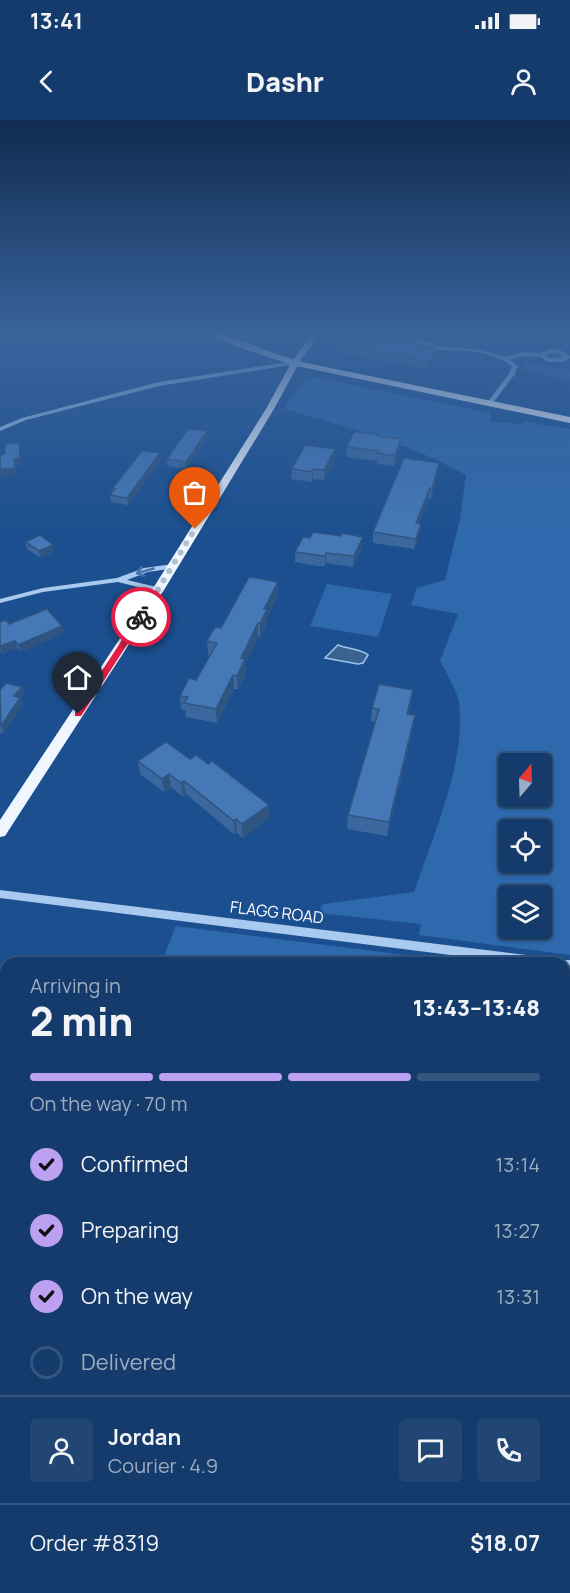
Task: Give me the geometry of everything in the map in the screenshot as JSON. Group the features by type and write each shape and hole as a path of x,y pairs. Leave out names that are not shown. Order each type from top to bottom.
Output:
{"highway":[{"path":"474,400 570,420"}],"main road":[{"path":"0,832 158,590 275,400"}],"street":[{"path":"0,429 24,419 96,400"},
{"path":"490,403 492,400"},
{"path":"0,420 24,419"},
{"path":"0,601 43,590 118,580 147,570 172,566"},
{"path":"118,580 158,590"},
{"name":"FLAGG ROAD","path":"0,894 503,957"}],"shaded area":[{"path":"289,400 424,400 490,413 491,421 523,425 524,422 570,429 570,955 419,935 421,924 318,913 323,904 414,892 446,799 458,749 460,725 458,698 440,661 458,614 411,605 417,588 445,580 460,519 466,475 422,454 354,429 285,409"},
{"path":"327,584 392,594 378,637 310,626"},
{"path":"338,645 362,651 368,655 363,663 358,664 325,658"},
{"path":"176,926 421,957 163,957"}],"building":[{"path":"188,429 207,431 186,462 167,459"},
{"path":"354,432 401,439 395,456 347,447"},
{"path":"19,443 20,458 14,459 15,468 0,469 0,455 5,454 5,444"},
{"path":"305,445 335,449 324,470 313,469 312,472 292,469"},
{"path":"142,451 160,453 127,498 110,495 115,489 112,489"},
{"path":"404,458 439,463 432,489 430,488 416,523 421,524 416,539 373,532"},
{"path":"313,532 341,536 342,533 363,537 354,556 326,553 325,556 295,552 303,537 310,538"},
{"path":"40,535 53,545 39,551 25,542"},
{"path":"249,577 278,582 264,609 267,609 260,624 258,623 241,658 245,659 237,676 233,675 216,709 184,703 188,697 180,696 189,678 196,680 217,643 207,641 215,627 221,628"},
{"path":"47,609 62,626 18,645 15,641 0,646 0,622 6,620 9,624"},
{"path":"6,683 22,687 14,696 20,698 1,726 0,690"},
{"path":"379,684 413,690 407,714 415,715 389,822 348,815 379,709 372,708"},
{"path":"166,742 190,759 196,755 208,764 212,761 269,805 242,824 236,819 234,821 184,781 181,783 169,774 162,779 138,761"}],"way so far":[{"path":"141,617 195,529"}],"route":[{"path":"78,714 141,617"}]}
